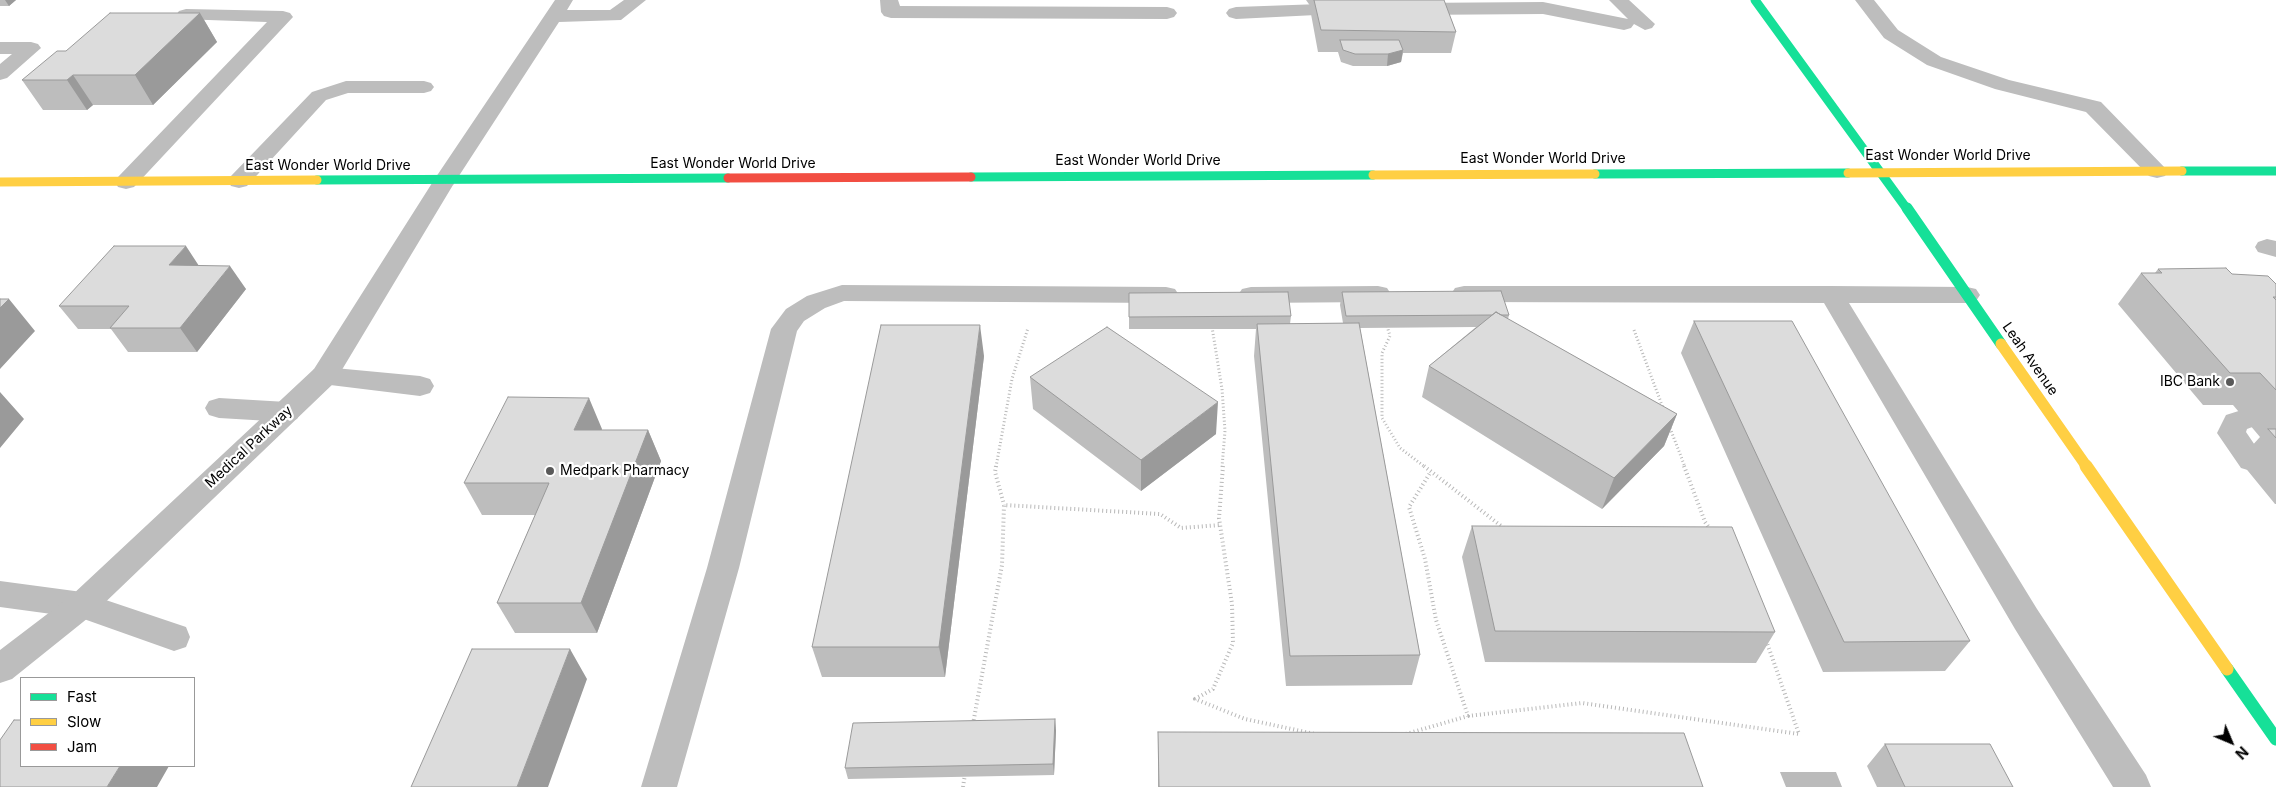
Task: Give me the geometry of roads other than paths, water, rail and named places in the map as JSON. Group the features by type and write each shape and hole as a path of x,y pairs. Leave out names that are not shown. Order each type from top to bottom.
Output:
{"main road":[{"name":"Leah Avenue","path":"1755,0 1881,171 2276,739"},
{"name":"East Wonder World Drive","path":"0,182 1881,171 2276,171"}],"street":[{"path":"558,8 614,16 637,0"},
{"path":"889,0 890,12 1167,13"},
{"path":"1618,0 1645,24"},
{"path":"1864,0 1891,34 1934,61 2002,85 2092,107 2157,171"},
{"name":"Medical Parkway","path":"0,669 82,605 324,376 445,180 558,8"},
{"path":"1394,9 1543,8 1583,14 1624,24"},
{"path":"1236,13 1298,9 1365,9"},
{"path":"126,182 283,17 186,15"},
{"path":"0,48 31,48 0,74"},
{"path":"239,181 319,96 346,87 424,88"},
{"path":"659,787 724,568 784,329 795,315 816,302 842,293 1389,294"},
{"path":"1436,294 1967,295"},
{"path":"1832,294 2026,619 2134,787"},
{"path":"324,376 420,386"},
{"path":"220,408 287,412"},
{"path":"2245,419 2236,422 2231,433 2251,460"},
{"path":"0,594 82,605 174,637"}],"place":[{"name":"IBC Bank","path":"2230,382"},
{"name":"Medpark Pharmacy","path":"550,471"}]}
